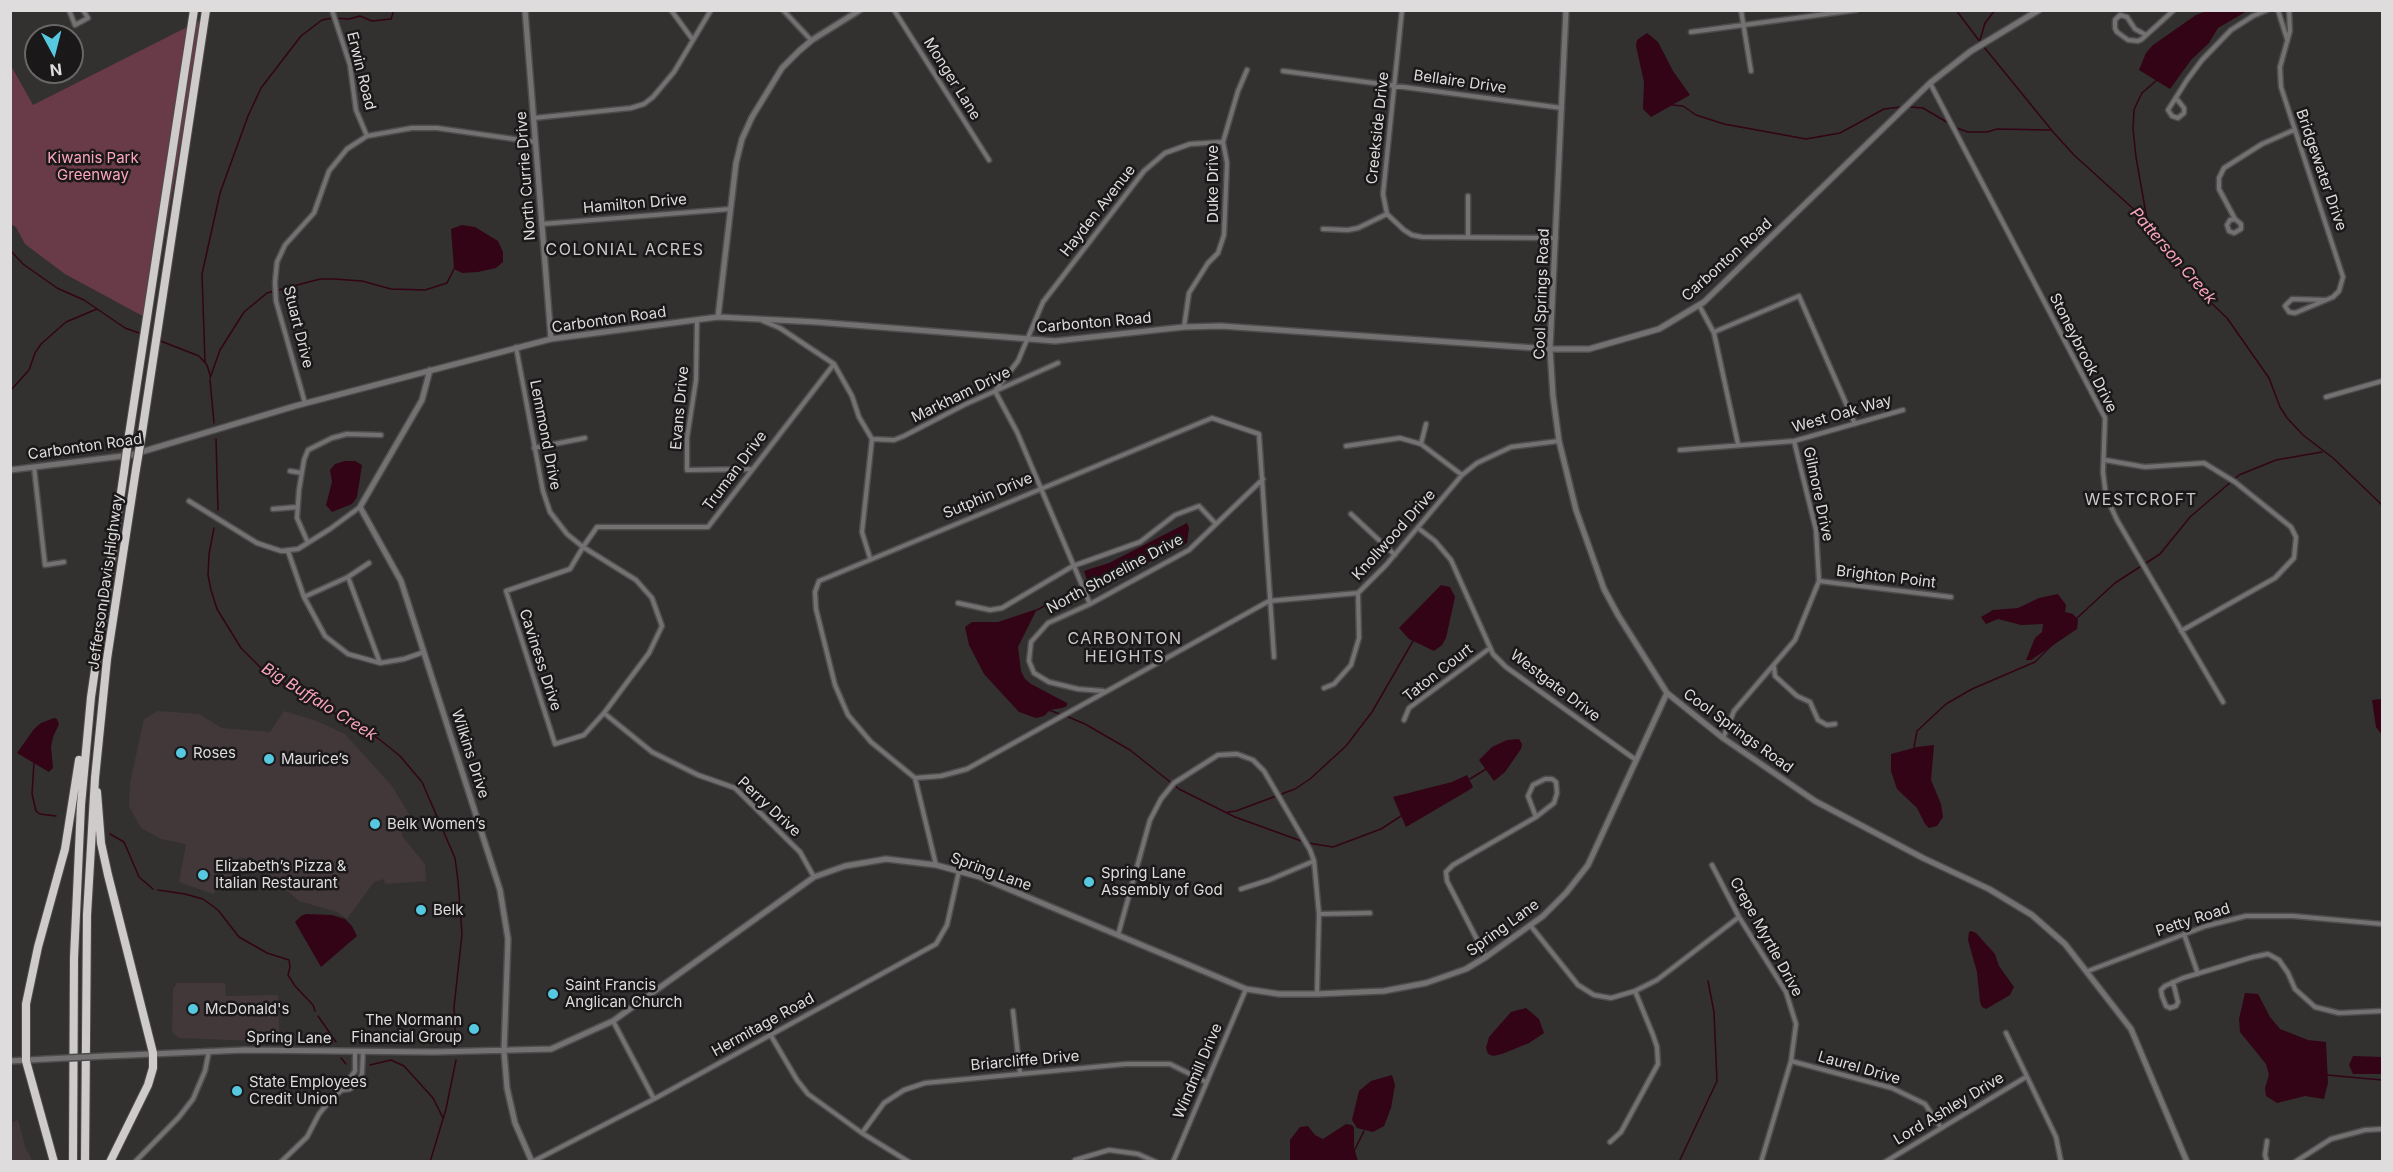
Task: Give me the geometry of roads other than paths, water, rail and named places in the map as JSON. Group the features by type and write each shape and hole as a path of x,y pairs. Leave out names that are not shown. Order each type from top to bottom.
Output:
{"highway":[{"name":"Jefferson Davis Highway","path":"73,1161 75,914 81,805 91,697 194,10"},
{"name":"Jefferson Davis Highway","path":"85,1161 87,915 94,778 107,659 206,10"},
{"path":"54,1161 26,1061 26,1004 30,977 65,849 91,697"},
{"path":"94,778 108,875 153,1053 153,1068 148,1085 110,1161"}],"street":[{"path":"69,10 75,25 88,18 83,10"},
{"name":"Erwin Road","path":"332,10 350,65 352,94 356,110 367,136"},
{"name":"North Currie Drive","path":"525,10 551,339"},
{"path":"671,10 693,40"},
{"path":"534,118 631,108 644,104 674,72 711,10"},
{"path":"783,10 812,40"},
{"path":"718,317 736,163 742,139 752,117 782,68 812,40 860,10"},
{"name":"Monger Lane","path":"894,10 989,160"},
{"name":"Creekside Drive","path":"1387,214 1383,194 1402,10"},
{"name":"Cool Springs Road","path":"1566,10 1550,349 1553,396 1559,441 1576,510 1604,589 1667,693 1723,738 1815,801 1916,855 1989,889 2032,915 2065,944 2131,1029 2187,1161"},
{"path":"1741,10 1751,71"},
{"path":"1691,32 1856,10"},
{"name":"Carbonton Road","path":"10,470 131,455 305,403 551,339 718,317 754,317 1027,340 1057,341 1184,327 1238,327 1550,349 1589,349 1659,329 1699,304 1930,83 1971,51 2039,10"},
{"path":"2146,35 2134,29 2127,16 2120,15 2115,20 2117,32 2128,40 2138,41 2146,35 2174,10"},
{"path":"2176,98 2184,108 2184,113 2178,118 2172,116 2168,110 2192,73 2231,30 2267,10"},
{"name":"Bridgewater Drive","path":"2278,10 2287,40"},
{"name":"Bridgewater Drive","path":"2289,10 2290,31 2279,77 2294,130 2343,277 2339,291 2326,300"},
{"name":"Duke Drive","path":"1184,327 1189,293 1208,263 1218,253 1224,235 1227,163 1223,142 1246,70"},
{"name":"Bellaire Drive","path":"1283,71 1562,108"},
{"name":"Stoneybrook Drive","path":"1930,83 2105,418 2103,472 2106,496 2117,520 2223,702"},
{"name":"Stuart Drive","path":"305,403 276,301 277,262 285,245 314,213 329,171 347,149 367,136 412,128 437,128 536,142"},
{"path":"2235,219 2219,189 2219,178 2224,168 2262,144 2294,130"},
{"name":"Hayden Avenue","path":"994,391 1018,361 1043,302 1144,171 1165,153 1190,144 1223,142"},
{"path":"1468,196 1468,237"},
{"name":"Hamilton Drive","path":"541,224 730,209"},
{"path":"1323,229 1358,228 1387,214 1412,235 1556,238"},
{"path":"1714,332 1799,296 1855,424"},
{"path":"2292,299 2326,300 2295,313 2289,312 2285,306 2292,299"},
{"path":"1699,304 1714,332 1738,445"},
{"path":"754,317 780,327 834,364 852,396 859,417 872,439 862,532 870,558"},
{"name":"Evans Drive","path":"697,320 696,381 687,438 687,470 752,469"},
{"name":"Lemmond Drive","path":"516,347 534,448 550,512 567,534 583,547 636,580 652,598 662,626 649,653 604,713 584,735 555,744 552,736"},
{"name":"Markham Drive","path":"872,439 894,440 904,436 994,391 1058,363"},
{"name":"Truman Drive","path":"506,591 570,568 597,527 708,527 834,364"},
{"path":"189,501 257,543 272,549 288,551 298,549 360,507 422,400 430,370"},
{"path":"2326,397 2382,381"},
{"path":"994,391 1017,432 1090,604"},
{"name":"West Oak Way","path":"1680,450 1794,441 1903,410"},
{"name":"Sutphin Drive","path":"915,778 871,742 848,715 835,685 816,609 815,592 819,581 1040,487 1212,418 1259,434 1274,657"},
{"path":"1421,444 1426,424"},
{"path":"308,543 297,518 302,473 308,450 332,438 347,434 381,435"},
{"path":"534,448 585,438"},
{"path":"1346,446 1400,438 1421,444 1462,475"},
{"name":"Knollwood Drive","path":"915,778 941,776 967,769 1269,601 1358,593 1395,555 1462,475 1477,463 1512,447 1559,441"},
{"name":"Gilmore Drive","path":"1723,738 1734,711 1795,640 1819,581 1815,530 1794,441"},
{"path":"2105,460 2145,467 2204,463 2235,482 2290,527 2296,537 2294,558 2275,578 2181,631"},
{"path":"34,467 45,565 64,562"},
{"path":"290,471 302,473"},
{"name":"North Shoreline Drive","path":"1106,691 1078,689 1049,682 1034,673 1029,661 1031,642 1048,623 1090,604 1189,550 1263,478"},
{"path":"958,603 990,610 1002,608 1073,566 1140,542 1175,515 1199,506 1216,524"},
{"path":"273,509 298,507"},
{"name":"Wilkins Drive","path":"360,507 401,581 504,905 508,939 504,1051 507,1088 515,1123 532,1161"},
{"path":"1351,514 1395,555"},
{"name":"Westgate Drive","path":"1418,528 1435,541 1451,560 1490,648 1506,667 1636,760"},
{"path":"288,551 304,597 325,636 348,654 380,663 424,652"},
{"path":"304,597 348,577 369,564"},
{"path":"348,577 380,663"},
{"name":"Brighton Point","path":"1819,581 1952,597"},
{"name":"Caviness Drive","path":"506,591 552,736"},
{"path":"1324,688 1334,684 1351,665 1359,638 1358,593"},
{"name":"Taton Court","path":"1404,720 1409,708 1490,648"},
{"path":"1774,667 1774,676 1797,696 1810,702 1818,720 1827,725 1834,724"},
{"name":"Spring Lane","path":"10,1061 209,1050 363,1052 551,1049 613,1021 814,877 845,866 886,859 936,865 980,877 1246,989 1279,994 1317,994 1384,991 1426,983 1466,969 1486,957 1543,916 1566,893 1588,865 1667,693"},
{"name":"Perry Drive","path":"604,713 652,752 698,775 735,788 800,852 814,877"},
{"path":"1118,935 1150,820 1161,799 1174,783 1218,755 1237,754 1253,760 1264,771 1310,850 1314,861 1319,915 1317,994"},
{"path":"915,778 936,865"},
{"path":"1486,957 1448,881 1446,872 1453,865 1536,817 1554,802 1558,789 1556,782 1552,779 1538,781 1529,790 1530,804 1536,817"},
{"path":"1241,888 1269,880 1314,861"},
{"name":"Crepe Myrtle Drive","path":"1712,865 1739,916 1786,992 1796,1024 1791,1061 1761,1161"},
{"name":"Hermitage Road","path":"532,1161 654,1099 936,944 947,925 958,871"},
{"path":"1319,915 1370,913"},
{"name":"Petty Road","path":"2088,971 2226,920 2259,915 2382,924"},
{"path":"1530,925 1578,985 1602,998 1611,998 1635,990 1669,972 1739,916"},
{"path":"2184,934 2198,974"},
{"path":"2173,982 2178,1002 2176,1006 2170,1008 2165,1005 2162,990 2173,982 2268,954 2279,960 2295,989 2315,1007 2339,1013 2382,1011"},
{"name":"Windmill Drive","path":"1173,1161 1246,989"},
{"path":"1610,1142 1621,1132 1658,1064 1657,1047 1635,990"},
{"path":"1013,1011 1020,1073"},
{"path":"613,1021 654,1099"},
{"path":"2006,1033 2056,1137 2061,1161"},
{"path":"770,1035 808,1094 862,1132 909,1161"},
{"path":"135,1161 180,1117 193,1099 205,1071 209,1050"},
{"path":"281,1161 307,1137 325,1107 342,1090 355,1071 355,1051"},
{"path":"342,1090 350,1089 360,1080 363,1052"},
{"name":"Laurel Drive","path":"1791,1061 1892,1088 1925,1104 1941,1128"},
{"name":"Briarcliffe Drive","path":"862,1132 884,1103 904,1090 925,1083 1126,1064 1170,1064 1206,1082"},
{"name":"Lord Ashley Drive","path":"1885,1161 2026,1077"},
{"path":"2295,1161 2331,1139 2365,1130 2382,1129"},
{"path":"2267,1141 2265,1155 2267,1161"},
{"path":"1076,1161 1109,1150 1138,1154 1156,1161"}],"waterway":[{"path":"205,363 202,274 220,193 248,116 261,88 301,36 322,20 349,19 360,16 372,21 391,19 394,10"},
{"name":"Patterson Creek","path":"1956,10 1981,43"},
{"path":"1980,40 1985,23 1995,10"},
{"name":"Patterson Creek","path":"1984,47 2054,133 2074,155 2139,214 2179,267 2227,318 2269,378 2280,407 2287,418 2382,505"},
{"path":"2148,225 2136,157 2133,129 2134,110 2142,93 2157,80"},
{"path":"1672,105 1683,106 1696,115 1724,124 1806,139 1840,133 1884,109 1901,107"},
{"path":"1909,107 1923,108 1950,124"},
{"path":"1954,127 1968,132 1987,132 1997,129 2050,130"},
{"name":"Big Buffalo Creek","path":"10,250 23,264 57,288 84,300 125,328 142,334"},
{"path":"210,378 220,350 244,312 267,293 320,279 362,281 391,289 425,290 447,283 454,269"},
{"path":"10,391 29,370 41,344 66,322 97,309"},
{"name":"Big Buffalo Creek","path":"158,340 199,356 207,365 210,375"},
{"name":"Big Buffalo Creek","path":"210,380 214,423"},
{"name":"Big Buffalo Creek","path":"216,439 218,510"},
{"path":"2077,618 2115,583 2160,554 2190,517 2239,475 2276,460 2322,452"},
{"name":"Big Buffalo Creek","path":"214,528 209,554 208,575 211,590 217,609 241,648 267,674 379,739 400,756 422,782 455,858 458,881 462,934 454,1007 456,1046"},
{"path":"1037,610 1080,587"},
{"path":"1228,812 1295,789 1310,779 1346,746 1372,712 1413,641"},
{"path":"1914,747 1917,731 1946,704 1972,689 2035,662 2053,644"},
{"path":"1049,710 1062,715"},
{"path":"1066,716 1085,724 1130,750 1179,789 1235,817 1304,842"},
{"path":"34,763 32,794 36,811 40,814 56,816"},
{"path":"1470,779 1486,769"},
{"path":"1308,843 1333,847 1381,829 1401,816"},
{"path":"110,834 124,842 139,877 153,889"},
{"path":"158,890 203,899 218,910 239,937 267,953 289,960 288,975 313,1005 315,1011"},
{"path":"1679,1162 1717,1081 1714,1012 1708,981"},
{"path":"318,1016 336,1042"},
{"path":"341,1058 346,1064"},
{"path":"370,1065 391,1060 404,1066 433,1098 443,1118"},
{"name":"Big Buffalo Creek","path":"430,1162 446,1109 456,1060"},
{"path":"2327,1075 2382,1080"},
{"path":"1354,1151 1364,1131"}],"place":[{"name":"Roses","path":"181,753"},
{"name":"Maurice’s","path":"269,759"},
{"name":"Belk Women’s","path":"375,824"},
{"name":"Elizabeth’s Pizza & Italian Restaurant","path":"203,875"},
{"name":"Spring Lane Assembly of God","path":"1089,882"},
{"name":"Belk","path":"421,910"},
{"name":"Saint Francis Anglican Church","path":"553,994"},
{"name":"McDonald's","path":"193,1009"},
{"name":"The Normann Financial Group","path":"474,1029"},
{"name":"State Employees Credit Union","path":"237,1091"}],"district":[{"name":"COLONIAL ACRES","path":"625,250"},
{"name":"WESTCROFT","path":"2141,500"},
{"name":"CARBONTON HEIGHTS","path":"1125,648"}],"park label":[{"name":"Kiwanis Park Greenway","path":"93,166"}]}
